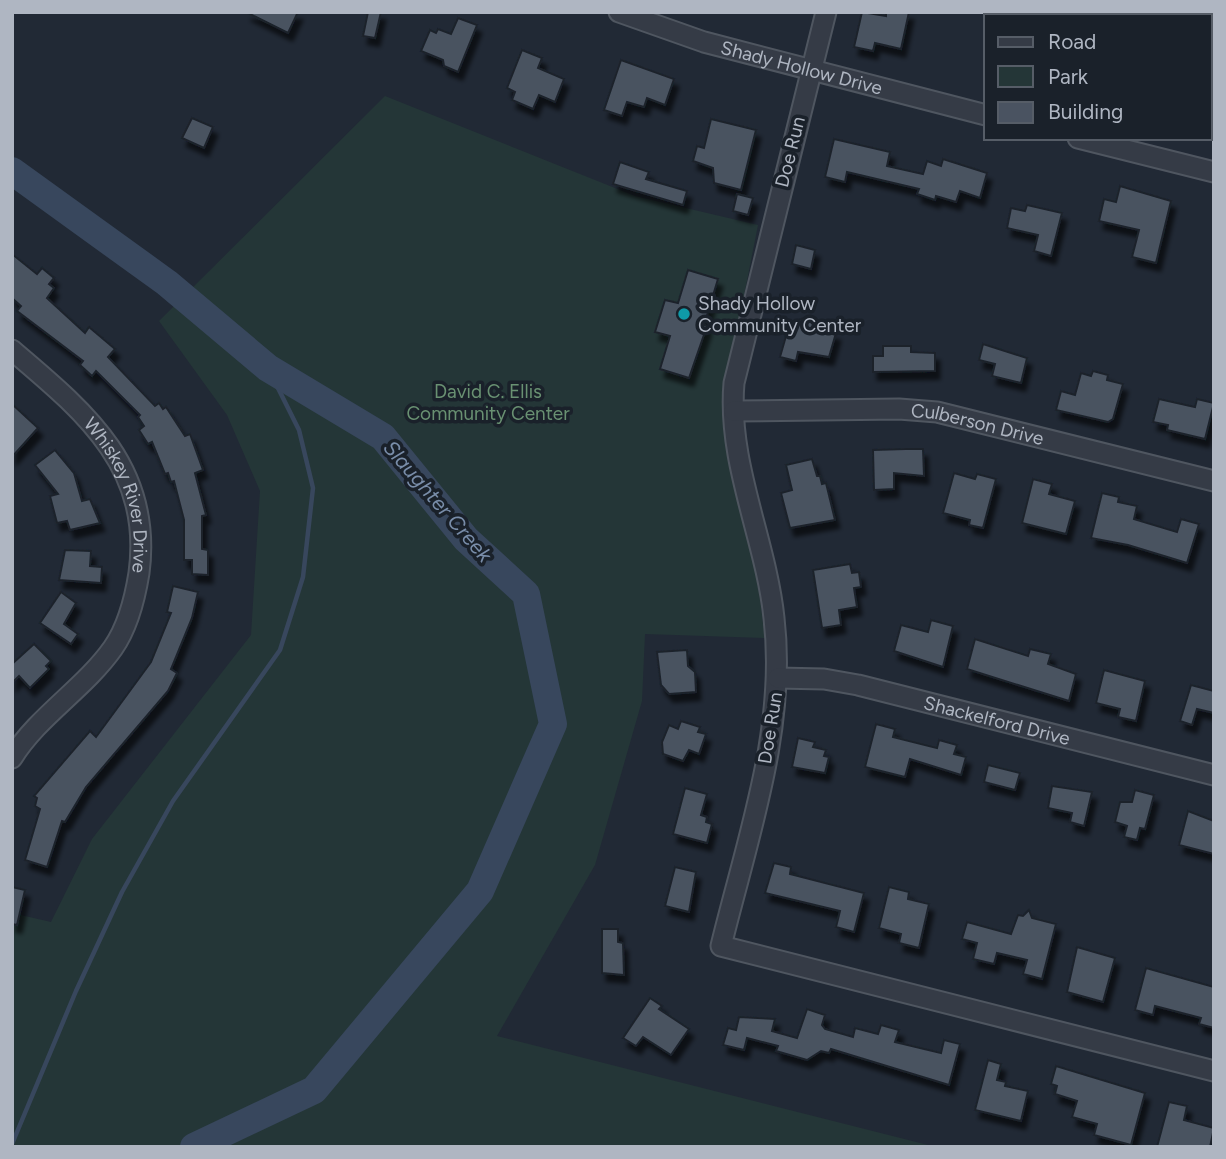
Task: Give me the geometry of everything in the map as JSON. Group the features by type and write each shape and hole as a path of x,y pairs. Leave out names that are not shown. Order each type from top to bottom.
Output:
{"street":[{"name":"Shady Hollow Drive","path":"619,12 704,42 984,113"},
{"name":"Doe Run","path":"826,12 734,383 740,463 768,577 778,678 771,736 721,946 1214,1071"},
{"path":"1086,140 1214,172"},
{"name":"Whiskey River Drive","path":"12,350 80,409 108,441 120,461 137,506 141,555 132,603 114,647 84,683 26,738 12,758"},
{"name":"Culberson Drive","path":"734,411 899,409 937,412 1214,481"},
{"name":"Shackelford Drive","path":"778,678 824,678 858,685 1214,775"}],"green space":[{"name":"David C. Ellis Community Center","path":"385,96 635,196 758,225 730,367 765,638 645,634 642,701 595,865 497,1036 936,1147 12,1147 12,913 51,922 92,839 251,635 260,491 227,415 159,321"}],"building":[{"path":"246,12 298,12 288,33"},
{"path":"368,12 381,12 375,38 363,36"},
{"path":"862,12 886,16 886,12 909,12 901,49 875,43 873,51 854,47"},
{"path":"458,18 477,25 458,72 444,66 443,60 421,51 430,30 436,33 438,29 451,34"},
{"path":"522,50 542,58 538,68 564,79 555,102 539,95 533,109 512,100 515,92 507,88"},
{"path":"621,60 674,79 665,105 647,98 644,107 627,102 622,116 604,110"},
{"path":"192,118 213,127 204,148 182,138"},
{"path":"711,119 756,130 741,190 714,183 713,168 693,161 697,146 704,148"},
{"path":"834,139 890,152 887,166 923,174 927,161 941,166 943,159 987,173 980,198 960,191 956,202 936,196 935,200 917,194 919,189 847,172 845,182 825,177"},
{"path":"620,162 649,172 646,179 687,191 683,205 613,184"},
{"path":"1120,186 1171,201 1156,263 1132,257 1139,230 1099,221 1104,199 1116,202"},
{"path":"737,194 753,198 748,215 733,211"},
{"path":"1027,205 1062,213 1051,256 1034,251 1038,235 1007,228 1011,208 1025,211"},
{"path":"796,245 815,250 811,269 792,264"},
{"path":"12,254 37,274 42,268 54,278 49,284 54,288 47,298 85,333 89,327 115,349 108,357 155,406 159,403 163,409 166,407 185,436 190,434 203,470 195,473 206,515 202,516 202,549 208,550 208,575 192,574 192,560 184,560 184,520 174,481 171,482 168,473 165,474 152,442 148,444 139,430 144,426 138,417 140,415 96,371 92,376 80,365 83,361 17,311 21,306 12,298"},
{"name":"Shady Hollow Community Center","path":"688,270 718,279 704,325 707,326 689,378 660,369 670,336 655,332 665,300 678,303"},
{"path":"805,318 812,320 819,329 836,333 829,357 798,352 796,361 780,357 790,322"},
{"path":"983,344 1027,358 1021,383 992,376 995,364 979,360"},
{"path":"883,346 911,346 911,352 935,353 935,371 873,372 873,356 883,356"},
{"path":"1093,371 1108,375 1107,380 1123,384 1113,419 1108,422 1056,410 1061,391 1075,395 1081,373 1091,376"},
{"path":"1159,399 1195,407 1197,399 1214,403 1205,439 1167,430 1168,425 1153,422"},
{"path":"12,404 38,428 12,457"},
{"path":"923,449 924,476 894,473 894,489 874,490 873,450"},
{"path":"55,450 74,473 82,501 90,499 100,523 70,530 67,521 57,523 50,496 58,494 35,465"},
{"path":"812,459 817,476 820,476 822,484 826,483 835,520 790,528 781,493 792,490 786,465"},
{"path":"954,473 975,479 977,474 996,479 983,528 969,525 970,520 943,513"},
{"path":"1033,479 1052,484 1049,494 1075,501 1066,534 1022,523"},
{"path":"1102,493 1119,497 1118,502 1137,506 1134,519 1177,532 1181,519 1199,524 1187,563 1128,545 1091,538"},
{"path":"65,550 91,551 90,566 102,567 101,583 59,580"},
{"path":"850,564 852,573 859,572 861,587 854,588 857,607 839,610 841,625 822,628 813,570"},
{"path":"173,586 198,592 192,618 171,669 177,673 168,691 86,787 65,822 62,821 47,867 25,860 40,809 35,806 37,798 34,796 90,731 96,737 151,662 171,613 167,612"},
{"path":"61,592 76,603 64,624 78,634 71,644 40,623"},
{"path":"931,620 953,626 943,667 894,651 901,625 928,632"},
{"path":"975,639 1028,656 1030,649 1051,654 1048,664 1076,674 1069,701 967,669"},
{"path":"34,644 51,661 46,666 49,669 30,688 19,676 12,683 12,664"},
{"path":"687,650 688,666 695,672 696,692 669,694 661,685 657,652"},
{"path":"1104,670 1145,681 1136,721 1118,717 1120,709 1096,703"},
{"path":"1191,685 1214,691 1214,713 1197,709 1192,725 1180,721"},
{"path":"681,721 700,727 698,732 706,734 699,754 689,750 683,761 663,754 662,742 669,725 678,729"},
{"path":"876,724 895,729 893,737 937,748 939,740 957,745 954,754 966,757 961,775 910,759 905,777 865,767"},
{"path":"798,738 815,742 813,747 826,750 824,756 829,757 825,773 792,767"},
{"path":"988,765 1020,773 1015,790 984,782"},
{"path":"1052,786 1092,792 1084,826 1070,822 1072,813 1048,808"},
{"path":"685,788 707,794 701,815 707,817 706,822 712,824 707,843 673,834"},
{"path":"1135,790 1154,795 1145,829 1140,828 1137,840 1124,837 1127,826 1115,822 1120,802 1132,802"},
{"path":"1188,811 1214,821 1214,854 1179,845"},
{"path":"774,863 791,867 790,874 864,893 854,932 836,927 840,911 765,893"},
{"path":"675,867 696,872 689,912 665,906"},
{"path":"12,887 25,890 17,925 12,924"},
{"path":"889,887 909,892 908,899 929,904 919,948 899,943 901,934 879,928"},
{"path":"1029,910 1032,918 1056,924 1042,979 1023,974 1027,960 997,953 994,964 973,959 977,943 962,939 967,922 1011,934 1018,915 1023,916"},
{"path":"602,929 618,929 618,942 623,943 624,975 602,973"},
{"path":"1077,947 1115,958 1103,1002 1067,992"},
{"path":"1146,968 1214,987 1214,1028 1199,1024 1201,1018 1155,1006 1153,1015 1135,1010"},
{"path":"650,998 662,1006 659,1009 689,1029 671,1055 643,1037 636,1046 623,1038"},
{"path":"807,1009 825,1015 822,1025 825,1029 853,1037 855,1028 878,1034 881,1025 899,1030 895,1042 941,1053 944,1040 960,1044 949,1085 831,1049 829,1053 821,1051 807,1060 776,1051 778,1046 747,1038 744,1050 723,1045 728,1028 736,1030 739,1017 775,1019 772,1031 797,1038"},
{"path":"988,1060 1001,1064 997,1080 1006,1082 1005,1086 1028,1091 1021,1121 975,1110"},
{"path":"1056,1066 1145,1093 1131,1145 1094,1135 1097,1124 1072,1117 1077,1101 1055,1094 1057,1086 1051,1084"},
{"path":"1169,1102 1187,1106 1184,1120 1214,1128 1210,1147 1157,1147"}],"waterway":[{"name":"Slaughter Creek","path":"12,171 167,283 268,368 383,437 466,539 526,594 553,724 480,891 314,1090 194,1147"},
{"path":"12,1144 76,991 122,892 173,801 280,650 303,577 313,488 299,430 268,368"}],"place":[{"name":"Shady Hollow Community Center","path":"684,314"}]}
